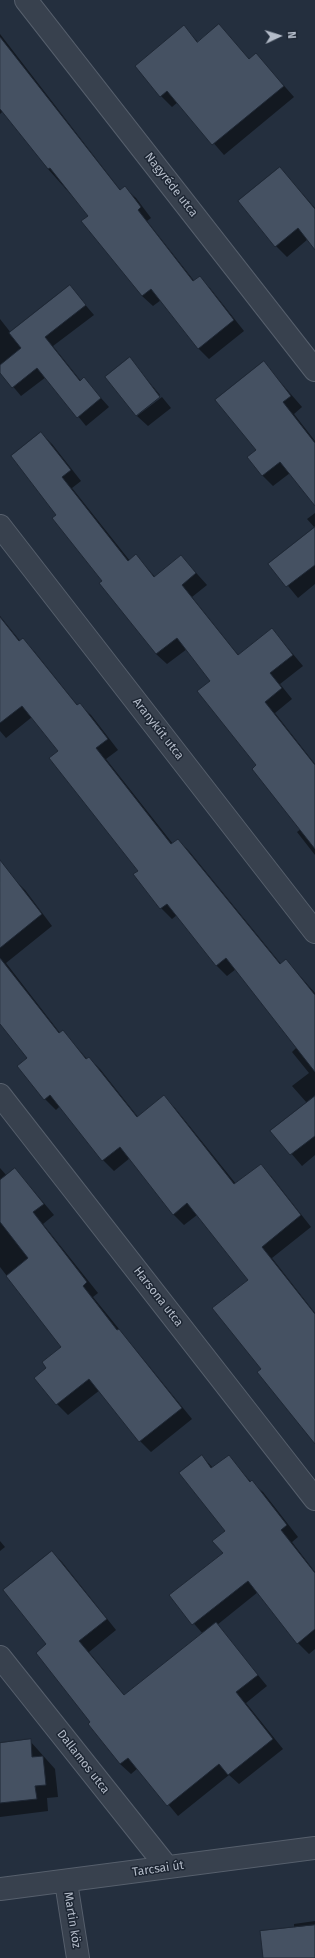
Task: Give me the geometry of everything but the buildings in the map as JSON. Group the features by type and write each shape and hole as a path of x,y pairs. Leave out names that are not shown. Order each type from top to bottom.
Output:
{"street":[{"name":"Nagyréde utca","path":"26,0 315,370"},
{"name":"Aranykút utca","path":"0,526 315,932"},
{"name":"Harsona utca","path":"0,1096 315,1499"},
{"name":"Dallamos utca","path":"0,1657 167,1867"},
{"name":"Tarcsai út","path":"0,1889 66,1882 315,1848"},
{"name":"Martin köz","path":"66,1882 78,1958"}]}
